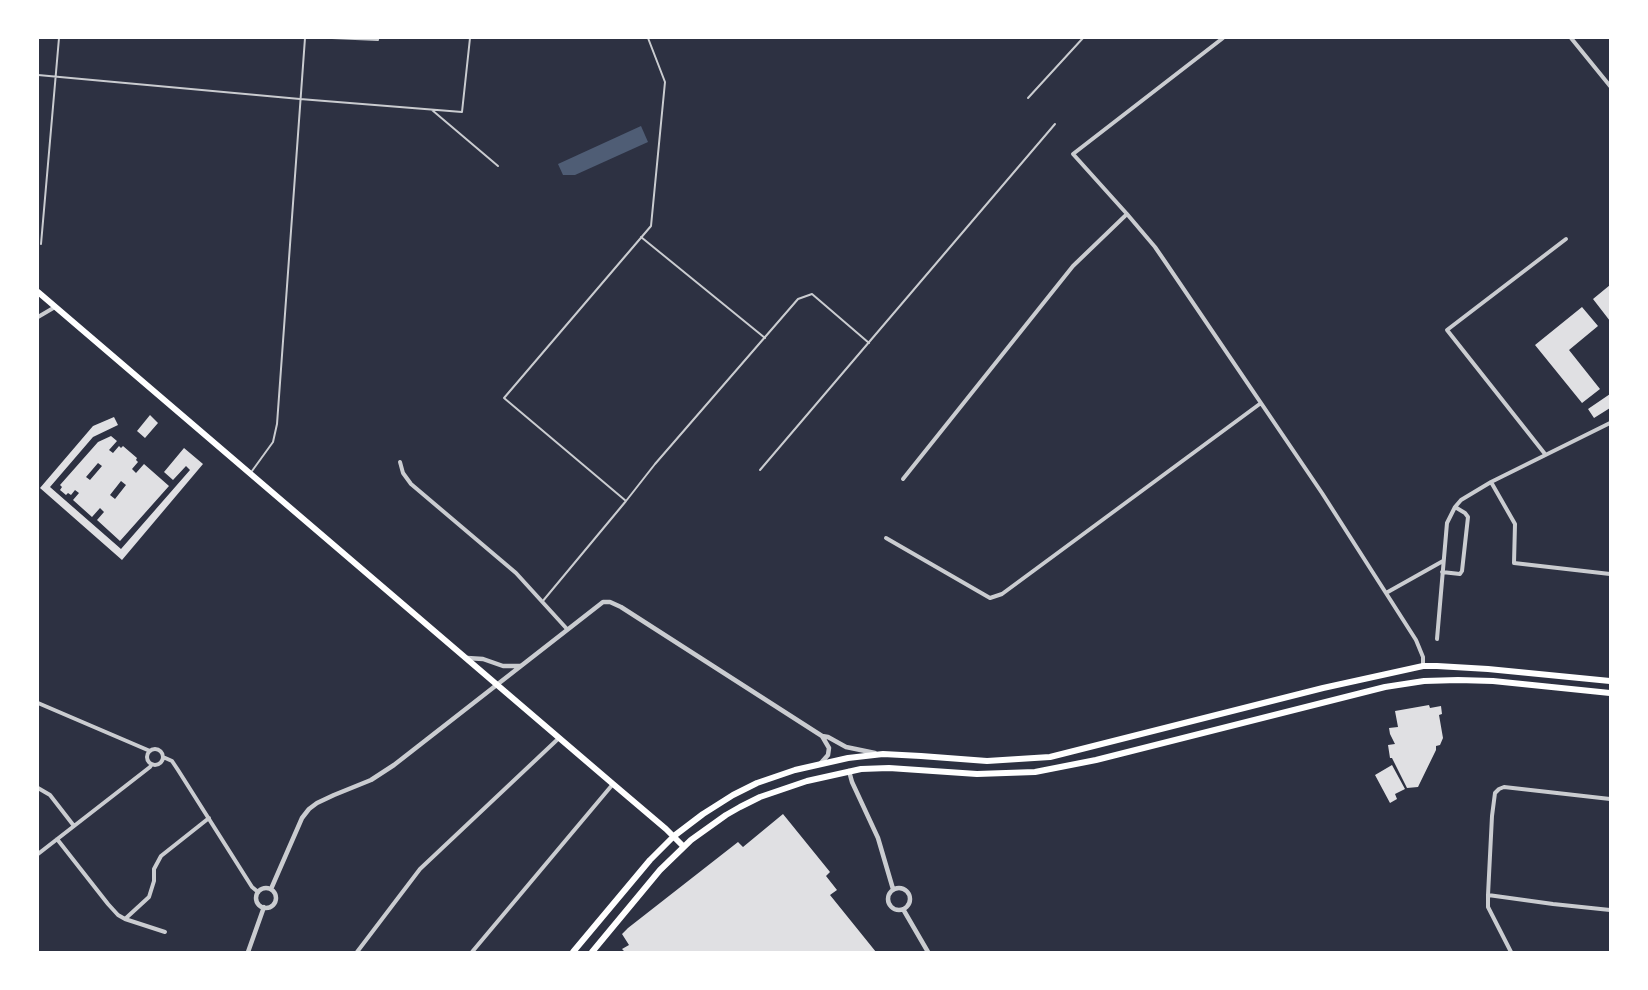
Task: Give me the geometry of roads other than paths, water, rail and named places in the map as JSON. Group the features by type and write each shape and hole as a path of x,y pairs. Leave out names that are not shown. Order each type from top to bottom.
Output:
{"main road":[{"path":"38,292 614,784 683,846"},
{"path":"1423,666 1424,681"},
{"path":"573,952 650,860 674,836 722,802 757,783 783,773 848,758 883,754 987,761 1050,757 1323,688 1423,666 1488,669 1611,681"},
{"path":"592,952 660,870 683,846 726,815 760,797 807,781 849,771 889,768 977,774 1035,772 1096,760 1385,687 1424,681 1493,681 1611,693"},
{"path":"848,758 849,771"}],"street":[{"path":"1223,38 1073,154 1155,247 1322,494 1416,639 1423,666"},
{"path":"1571,38 1611,86"},
{"path":"903,479 1072,266 1127,214"},
{"path":"1545,454 1447,330 1566,239"},
{"path":"38,317 55,307"},
{"path":"885,538 990,598 1002,594 1261,403"},
{"path":"1437,639 1447,523 1455,507 1461,500 1491,482 1611,423"},
{"path":"400,462 402,473 411,484 516,573 567,629"},
{"path":"1491,482 1515,524 1514,563 1611,574"},
{"path":"1442,572 1460,574 1462,571 1468,517 1455,507"},
{"path":"1386,593 1443,561"},
{"path":"271,889 302,818 309,808 371,780 394,765 603,603 615,604 822,736 829,750 820,764"},
{"path":"467,658 483,659 503,666 520,666"},
{"path":"38,703 150,751 157,749 163,757 172,761 252,887 258,892"},
{"path":"822,736 856,750 883,754"},
{"path":"357,952 420,869 560,738"},
{"path":"150,751 147,758 152,764"},
{"path":"38,854 152,764 160,763 163,757"},
{"path":"849,771 878,838 893,889 888,897 890,905 897,910 903,909 908,905 909,895 903,889 893,889"},
{"path":"472,952 614,784"},
{"path":"1511,952 1488,907 1495,793 1504,787 1611,799"},
{"path":"38,788 50,795 74,826"},
{"path":"125,919 148,897 154,881 154,869 161,856 209,818"},
{"path":"57,839 118,915 165,932"},
{"path":"265,888 271,889 275,894 275,903 270,907 264,907 257,901 258,892 265,888"},
{"path":"1488,895 1611,910"},
{"path":"248,952 264,907"},
{"path":"903,909 928,952"}],"lane":[{"path":"41,244 59,38"},
{"path":"250,474 273,442 277,424 305,38"},
{"path":"332,38 378,40 378,38"},
{"path":"38,75 462,112 470,38"},
{"path":"626,501 504,398 651,226 665,82 648,38"},
{"path":"1028,98 1083,38"},
{"path":"432,110 498,166"},
{"path":"760,470 1055,124"},
{"path":"641,237 765,338"},
{"path":"542,602 655,464 798,298 812,294 869,342"}],"water":[{"path":"641,126 648,142 575,175 563,175 558,164"}]}
